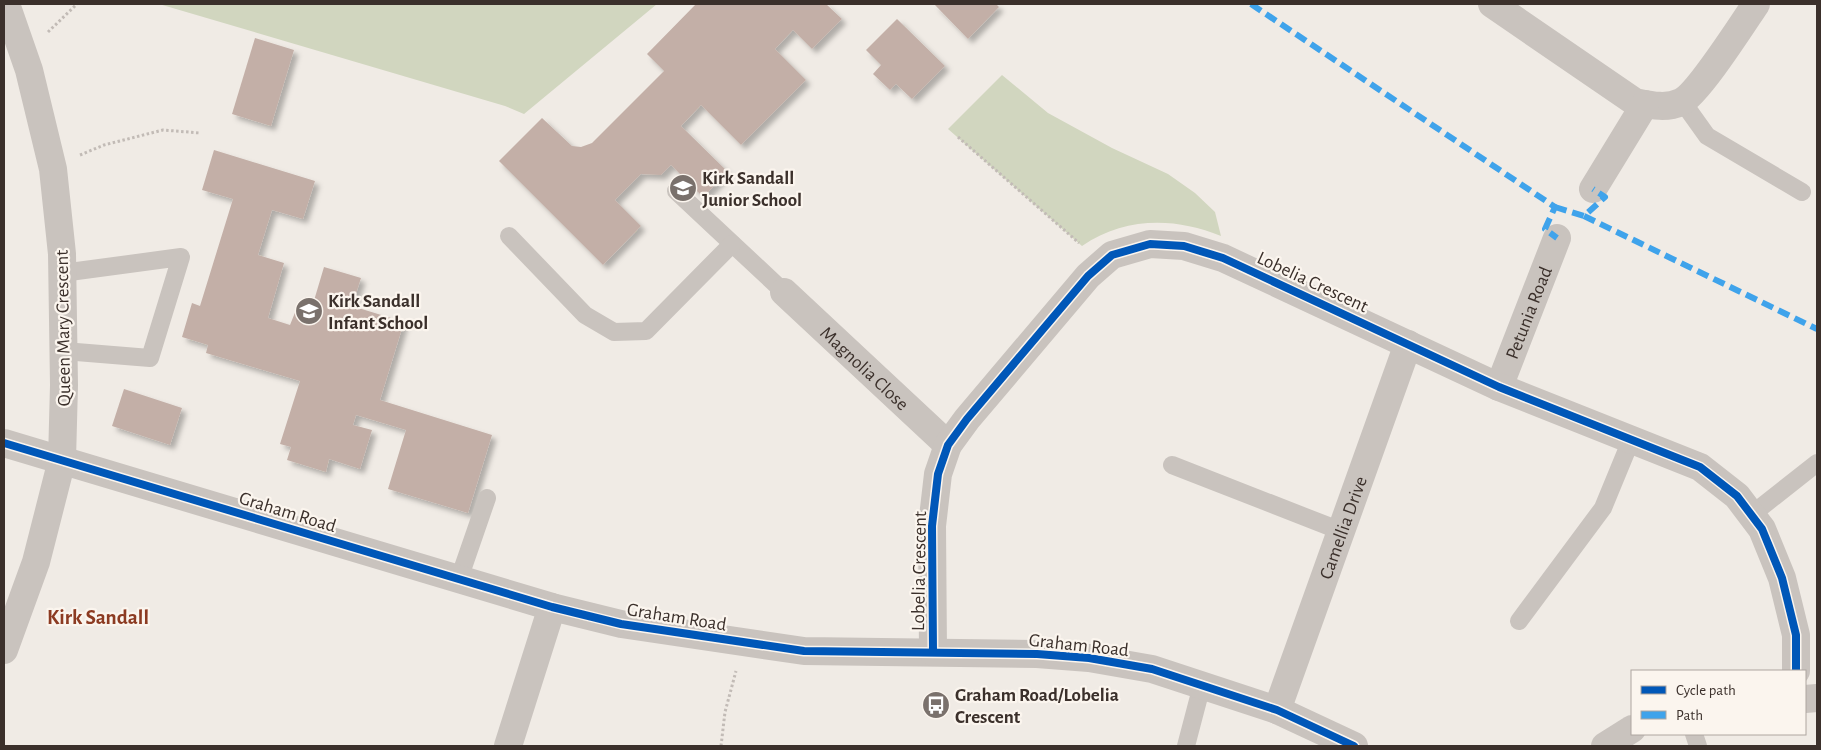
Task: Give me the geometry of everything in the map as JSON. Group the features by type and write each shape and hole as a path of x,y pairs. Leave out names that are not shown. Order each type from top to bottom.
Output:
{"street":[{"name":"Queen Mary Crescent","path":"4,650 36,562 62,460 64,350 62,273 53,169 24,56 6,4"},
{"path":"1492,4 1636,102 1662,106 1682,102 1702,80 1756,4"},
{"path":"1593,189 1645,104"},
{"name":"Petunia Road","path":"1499,387 1557,238"},
{"name":"Lobelia Crescent","path":"933,652 932,526 938,474 948,445 967,418 1088,276 1112,255 1150,244 1184,246 1223,258 1499,387 1700,467 1737,496 1762,528 1782,578 1796,635 1796,670"},
{"name":"Magnolia Close","path":"784,292 948,445"},
{"name":"Camellia Drive","path":"1277,710 1408,344"},
{"name":"Graham Road","path":"4,443 552,607 621,624 739,643 804,651 1037,654 1089,658 1152,669 1202,685 1277,710 1354,746"},
{"path":"508,746 552,607"},
{"path":"1605,746 1631,730"}],"lane":[{"path":"1682,102 1707,136 1802,192"},
{"path":"676,191 784,292"},
{"path":"509,236 586,315 614,332 646,331 732,244"},
{"path":"62,273 181,256 150,358 64,350"},
{"path":"1519,621 1603,508 1631,440"},
{"path":"1751,515 1817,463"},
{"path":"1172,465 1341,531"},
{"path":"459,579 487,498"},
{"path":"1186,746 1202,685"}],"path":[{"path":"24,56 77,4"},
{"path":"53,169 104,145 135,136 163,130 200,133"},
{"path":"958,137 1102,264"},
{"path":"721,746 725,712 736,675 739,643"}],"green space":[{"path":"159,4 657,4 524,114 505,106"},
{"path":"1002,75 1048,113 1112,148 1168,174 1195,193 1215,212 1221,236 1186,225 1150,223 1132,225 1115,230 1098,236 1082,246 948,129"}],"building":[{"path":"696,4 826,4 842,19 812,49 793,30 775,49 806,80 741,145 701,105 681,126 728,172 703,197 671,165 661,175 641,174 615,200 641,226 603,265 499,161 542,118 572,146 581,147 592,143 664,71 647,54"},
{"path":"934,4 996,4 999,7 968,39"},
{"path":"897,19 945,66 912,99 896,84 890,90 873,74 881,65 866,50"},
{"path":"255,38 294,50 271,126 232,114"},
{"path":"214,150 315,181 303,219 272,210 258,255 284,263 268,318 290,325 296,310 310,314 324,267 361,278 352,306 404,322 380,400 492,435 468,513 388,489 406,430 356,415 353,425 372,430 360,469 329,459 326,472 287,460 291,447 280,444 300,381 206,353 208,345 182,337 192,303 200,306 233,199 202,190"},
{"path":"124,389 182,408 170,445 112,426"}],"marked path":[{"path":"1251,4 1555,207 1545,229 1557,238"},
{"path":"1555,207 1584,216 1605,197 1593,189"},
{"path":"1584,216 1817,329"}],"cycle path":[{"path":"933,652 932,526 938,474 948,445 967,419 1088,276 1112,255 1150,244 1184,246 1223,258 1499,387 1700,467 1737,496 1762,529 1782,578 1796,635 1796,670"},
{"path":"4,443 552,607 621,624 804,651 1037,654 1089,658 1152,669 1277,710 1354,746"}],"place":[{"name":"Kirk Sandall Junior School","path":"683,188"},
{"name":"Kirk Sandall Infant School","path":"309,311"},
{"name":"Graham Road/Lobelia Crescent","path":"936,705"}],"district":[{"name":"Kirk Sandall","path":"98,617"}]}
